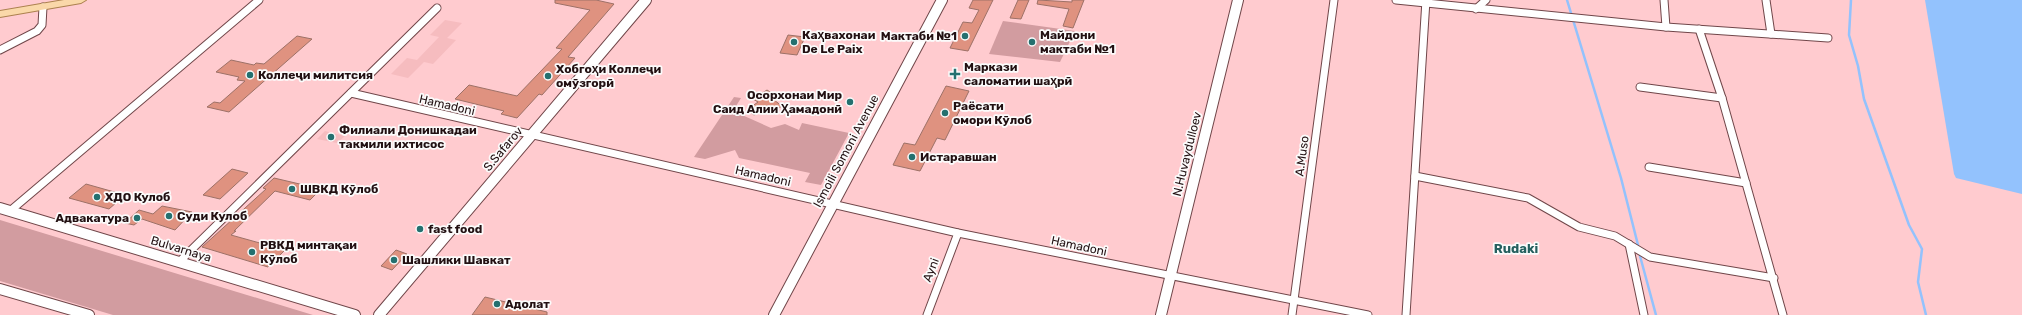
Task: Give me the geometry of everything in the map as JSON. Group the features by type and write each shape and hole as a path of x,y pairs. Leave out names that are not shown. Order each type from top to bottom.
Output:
{"main road":[{"path":"0,14 80,0"}],"street":[{"path":"5,209 259,0"},
{"name":"S.Safarov","path":"379,315 646,0"},
{"name":"Ismoili Somoni Avenue","path":"774,315 832,203 942,0"},
{"name":"N.Huvaydulloev","path":"1161,315 1238,0"},
{"name":"A.Muso","path":"1292,315 1334,0"},
{"path":"1396,0 1426,2 1476,10 1666,27 1828,38"},
{"path":"1476,10 1486,0"},
{"path":"1664,0 1666,27"},
{"path":"1766,0 1771,34"},
{"path":"1406,315 1426,2"},
{"path":"0,50 37,31 42,25 43,7"},
{"path":"179,262 436,8"},
{"path":"1699,29 1722,98 1774,278 1783,315"},
{"path":"1640,87 1722,98"},
{"name":"Hamadoni","path":"351,93 531,136 832,203 958,233 1368,315"},
{"path":"1649,167 1746,184"},
{"path":"1415,176 1528,198 1579,227 1615,236 1650,257 1774,278"},
{"name":"Bulvarnaya","path":"5,209 355,315"},
{"name":"Ayni","path":"927,315 958,233"},
{"path":"1629,244 1644,315"},
{"path":"0,289 89,315"}],"shaded area":[{"path":"445,20 462,23 447,38 456,40 433,64 424,62 408,78 391,74 407,58 417,60 439,37 430,35"},
{"name":"Майдони мактаби №1","path":"1003,21 1075,31 1060,62 989,54"},
{"path":"734,97 741,98 733,111 771,128 785,124 799,130 802,123 849,133 821,185 805,182 810,173 739,158 735,150 705,159 694,157"},
{"name":"Филиали Донишкадаи такмили ихтисос","path":"325,131 345,136 337,143 317,139"},
{"path":"0,220 313,315 113,315 0,281"}],"water":[{"path":"1925,0 2022,0 2022,194 1956,178 1954,174"}],"building":[{"path":"555,0 596,0 614,4 568,57 575,58 542,95 539,94 517,118 501,114 504,111 455,99 469,85 517,96 562,49 556,48 590,10 555,3"},
{"name":"Мактаби №1","path":"973,0 993,0 968,51 950,48 963,22 972,23 979,10 969,8"},
{"path":"1018,0 1029,0 1021,19 1010,18"},
{"path":"1038,0 1072,2 1072,0 1084,0 1073,28 1063,26 1069,9 1037,4"},
{"name":"Каҳвахонаи De Le Paix","path":"788,35 805,37 797,55 780,53"},
{"name":"Коллеҷи милитсия","path":"297,36 312,39 229,112 207,107 214,102 220,103 245,81 237,80 239,77 216,72 231,60 254,65 256,63 264,64"},
{"path":"946,86 969,91 945,140 937,138 920,171 893,165 904,143 915,145"},
{"path":"767,90 778,97 774,100 782,106 774,111 767,107 754,115 747,110 758,102 753,99"},
{"path":"232,169 248,173 220,199 203,195"},
{"path":"274,178 321,189 310,200 275,191 231,235 285,250 268,267 202,247 266,189 263,188"},
{"name":"ХДО Кулоб","path":"86,184 125,195 109,209 69,198"},
{"name":"Суди Кулоб","path":"162,206 192,212 175,230 142,219 134,225 125,223 139,210 153,214"},
{"name":"Шашлики Шавкат","path":"396,250 407,254 392,270 381,266"},
{"name":"Адолат","path":"485,297 547,312 547,315 472,315"}],"waterway":[{"path":"1567,0 1621,178 1638,245"},
{"path":"1851,0 1849,35 1858,66 1864,99 1909,225 1922,249 1918,282 1926,315"},
{"path":"1640,256 1656,315"}],"place":[{"name":"Мактаби №1","path":"965,36"},
{"name":"Каҳвахонаи De Le Paix","path":"794,42"},
{"name":"Майдони мактаби №1","path":"1032,42"},
{"name":"Маркази саломатии шаҳрӣ","path":"955,74"},
{"name":"Коллеҷи милитсия","path":"250,75"},
{"name":"Хобгоҳи Коллеҷи омӯзгорӣ","path":"548,76"},
{"name":"Осорхонаи Мир Саид Алии Ҳамадонӣ","path":"850,102"},
{"name":"Раёсати омори Кӯлоб","path":"945,113"},
{"name":"Филиали Донишкадаи такмили ихтисос","path":"331,137"},
{"name":"Истаравшан","path":"912,157"},
{"name":"ШВКД Кӯлоб","path":"292,189"},
{"name":"ХДО Кулоб","path":"97,197"},
{"name":"Суди Кулоб","path":"169,216"},
{"name":"Адвакатура","path":"137,218"},
{"name":"fast food","path":"420,229"},
{"name":"РВКД минтақаи Кӯлоб","path":"252,252"},
{"name":"Шашлики Шавкат","path":"394,260"},
{"name":"Адолат","path":"497,304"}],"district":[{"name":"Rudaki","path":"1516,248"}]}
